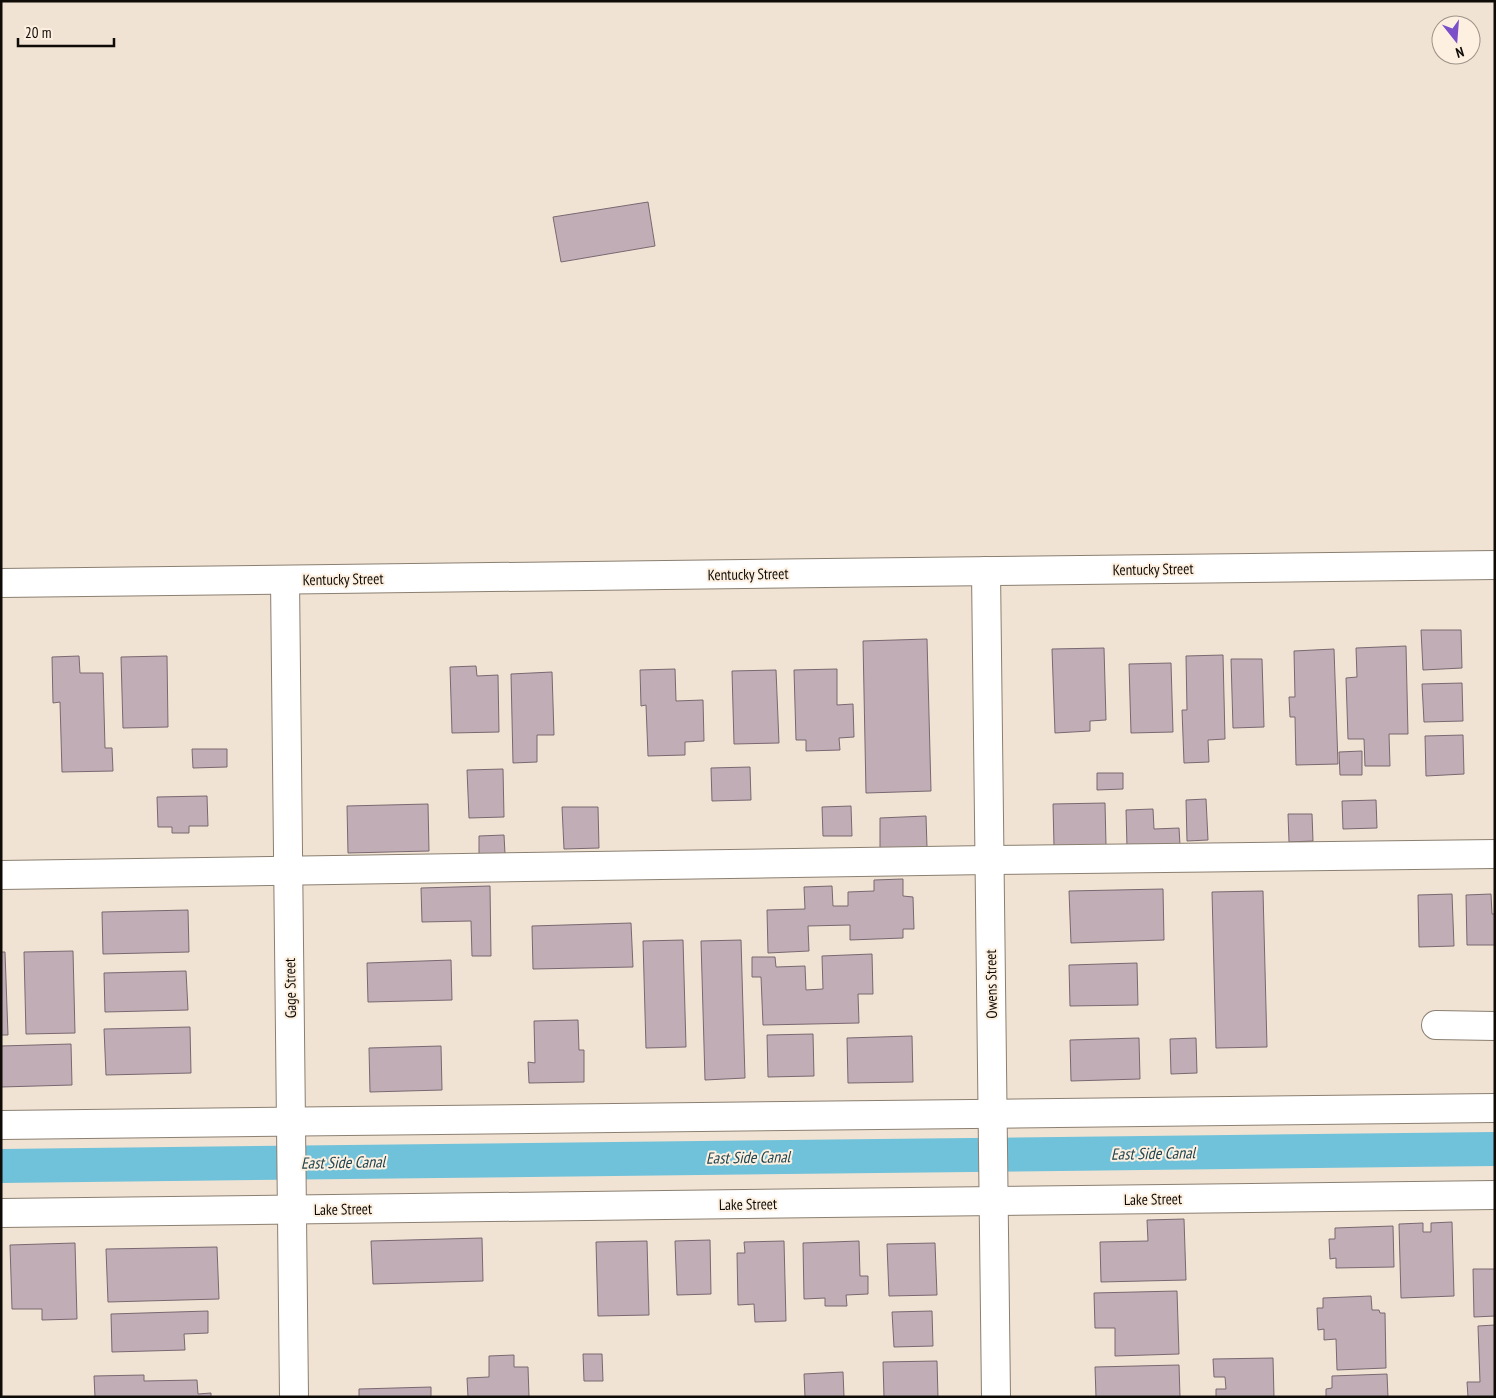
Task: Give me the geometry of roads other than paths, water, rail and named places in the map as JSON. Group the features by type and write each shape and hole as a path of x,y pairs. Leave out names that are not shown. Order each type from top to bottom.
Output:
{"street":[{"name":"Kentucky Street","path":"1,583 1495,565"},
{"name":"Owens Street","path":"986,571 996,1397"},
{"name":"Gage Street","path":"284,580 294,1397"},
{"path":"1,876 1495,854"},
{"path":"1436,1026 1495,1026"},
{"path":"1,1125 1495,1108"},
{"name":"Lake Street","path":"1,1213 1495,1194"}],"waterway":[{"name":"East Side Canal","path":"1,1166 1495,1149"}]}
